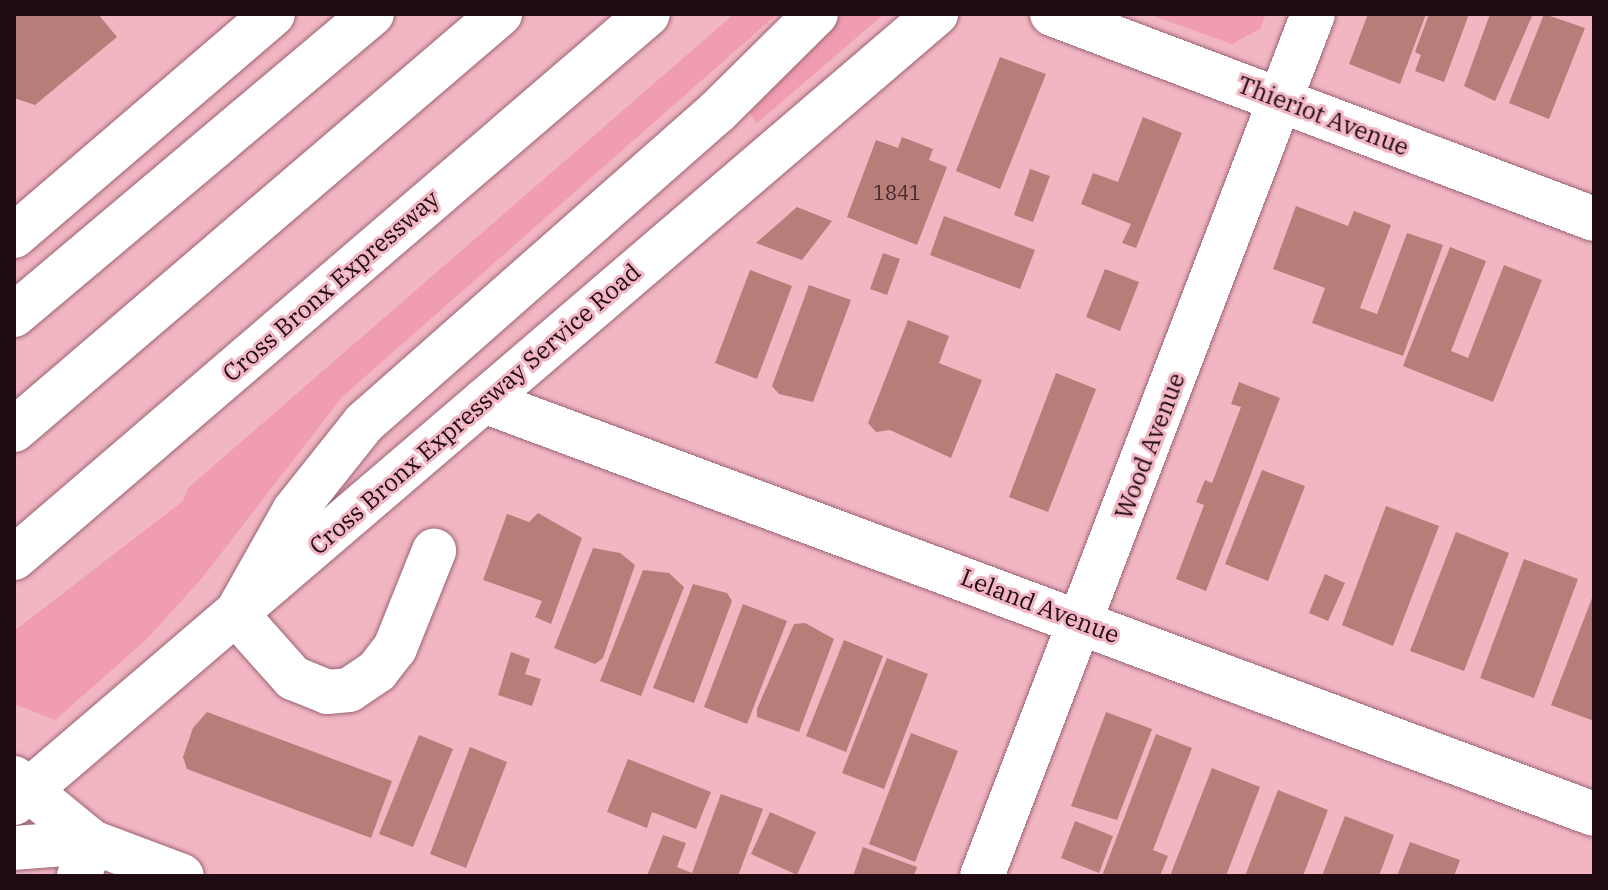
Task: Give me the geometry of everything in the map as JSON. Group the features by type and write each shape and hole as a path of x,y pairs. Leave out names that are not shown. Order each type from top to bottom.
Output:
{"main road":[{"path":"20,224 273,14"},
{"path":"14,315 372,14"},
{"path":"14,430 500,14"},
{"name":"Cross Bronx Expressway","path":"14,558 648,14"},
{"path":"434,551 395,648 377,671 349,690 327,692 293,678 236,614 294,511 364,423 705,122 816,14"},
{"name":"Cross Bronx Expressway Service Road","path":"20,790 236,614 936,14"},
{"name":"Thieriot Avenue","path":"1052,14 1594,219"},
{"name":"Wood Avenue","path":"982,876 1313,14"},
{"name":"Leland Avenue","path":"484,401 1594,814"},
{"path":"20,790 85,859"},
{"path":"14,848 182,876"}],"shaded area":[{"path":"734,14 777,14 342,397 202,578 146,640 55,720 14,704 14,631 183,501 188,488"},
{"path":"843,14 884,14 757,123 750,113"},
{"path":"1148,14 1266,14 1260,29 1232,44"}],"building":[{"path":"14,14 98,14 117,37 35,105 14,98"},
{"path":"1368,14 1426,14 1400,84 1349,64"},
{"path":"1429,14 1469,14 1444,82 1415,71 1421,55 1415,52"},
{"path":"1490,14 1533,14 1495,101 1464,86"},
{"path":"1544,14 1585,28 1549,119 1509,103"},
{"path":"1000,57 1046,74 1000,189 956,171"},
{"path":"1143,117 1182,133 1136,248 1122,243 1131,224 1081,204 1093,173 1118,182"},
{"path":"902,137 933,149 929,160 947,167 917,245 847,217 876,140 898,148"},
{"path":"1030,169 1050,176 1033,222 1014,215"},
{"path":"1296,206 1348,226 1354,211 1391,225 1360,308 1377,314 1407,233 1443,245 1403,356 1312,323 1325,288 1273,269"},
{"path":"797,207 832,221 802,260 756,243"},
{"path":"944,216 1035,250 1020,289 930,255"},
{"path":"1450,247 1486,261 1451,351 1468,358 1504,265 1542,280 1493,402 1403,366"},
{"path":"883,253 900,259 887,295 870,289"},
{"path":"1105,269 1139,282 1120,331 1086,317"},
{"path":"750,270 792,286 757,379 715,363"},
{"path":"809,285 851,300 813,402 779,394 772,386"},
{"path":"908,320 949,336 939,363 982,380 951,458 890,430 876,432 868,423"},
{"path":"1056,373 1096,389 1048,512 1009,497"},
{"path":"1239,382 1280,398 1206,591 1176,579 1204,505 1196,502 1205,480 1212,483 1241,407 1231,404"},
{"path":"1262,470 1305,486 1268,581 1225,564"},
{"path":"1386,506 1439,526 1393,646 1342,625"},
{"path":"538,513 582,538 551,624 535,617 542,601 483,580 507,514 529,522"},
{"path":"1456,532 1509,553 1464,671 1410,651"},
{"path":"593,548 620,553 635,565 603,658 595,664 554,648"},
{"path":"1524,559 1578,579 1534,698 1480,678"},
{"path":"643,570 669,573 684,587 641,696 600,681"},
{"path":"1325,574 1345,583 1328,621 1309,613"},
{"path":"693,584 727,593 732,601 694,703 653,688"},
{"path":"1594,593 1594,721 1551,705"},
{"path":"743,604 787,621 747,724 704,707"},
{"path":"805,623 834,639 799,732 757,717 757,709 794,624"},
{"path":"844,640 883,656 846,752 806,736"},
{"path":"511,652 530,659 525,674 541,679 532,706 498,695"},
{"path":"887,658 928,674 884,789 842,773"},
{"path":"207,712 392,781 371,838 187,769 183,757 193,728"},
{"path":"1106,712 1152,729 1117,820 1071,806"},
{"path":"911,733 958,751 915,862 869,844"},
{"path":"1156,734 1192,748 1153,850 1168,856 1160,876 1102,876"},
{"path":"419,735 453,749 413,847 379,834"},
{"path":"470,747 507,762 466,868 430,854"},
{"path":"628,759 711,792 696,829 652,812 647,828 607,812"},
{"path":"1212,768 1260,787 1226,876 1170,876"},
{"path":"1278,790 1328,810 1303,876 1245,876"},
{"path":"721,794 763,809 738,876 647,876 663,835 686,843 677,867 692,873"},
{"path":"770,812 816,832 797,875 751,854"},
{"path":"1345,816 1394,835 1379,876 1322,876"},
{"path":"1075,821 1113,836 1099,873 1061,858"},
{"path":"1410,842 1460,860 1454,876 1397,876"},
{"path":"863,847 917,867 914,876 853,876"}]}
